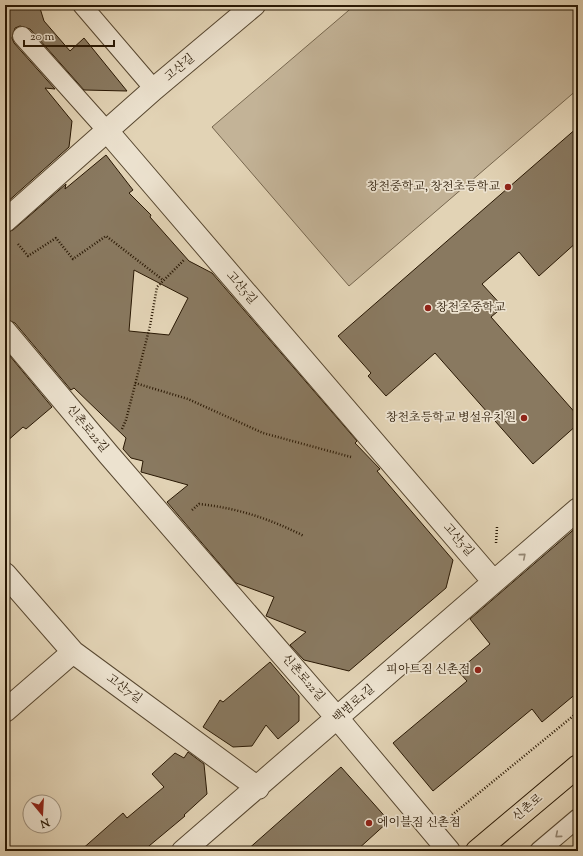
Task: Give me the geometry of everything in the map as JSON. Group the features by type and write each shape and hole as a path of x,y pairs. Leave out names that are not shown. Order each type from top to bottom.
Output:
{"main road":[{"name":"신촌로","path":"477,851 578,766"}],"street":[{"name":"고산길","path":"10,230 108,132 154,89 254,5"},
{"name":"고산5길","path":"108,132 493,581"},
{"name":"신촌로22길","path":"5,332 109,455 338,718 449,851"},
{"name":"백범로1길","path":"184,851 258,788 493,581 578,509"},
{"name":"고산7길","path":"5,574 73,652 258,788"},
{"path":"5,711 73,652"}],"lane":[{"path":"82,5 154,89"},
{"path":"22,36 108,132"},
{"path":"539,851 578,818"}],"path":[{"path":"10,230 28,256 56,238 73,258 106,236 125,248 163,280"},
{"path":"109,455 126,420 150,326 157,287 176,266 204,244"},
{"path":"135,383 188,399 263,433 354,458 375,444"},
{"path":"171,526 199,504 220,506 270,519 304,536"},
{"path":"449,818 578,712"}],"shaded area":[{"path":"355,5 578,5 578,89 349,286 212,127"}],"building":[{"path":"5,5 39,5 44,21 70,51 84,38 127,91 84,90 30,29 20,26 15,28 12,38 14,43 55,89 45,88 72,121 69,147 5,204"},
{"path":"578,127 578,241 539,276 519,252 482,284 503,307 491,317 578,416 578,424 533,464 435,353 386,396 368,376 371,373 338,336"},
{"path":"106,155 133,190 129,193 151,215 150,217 189,261 212,273 357,441 355,443 380,469 377,471 453,560 446,588 349,671 304,660 290,645 306,632 266,616 274,597 236,583 167,502 188,485 141,472 143,461 131,458 123,449 126,438 74,388 71,390 15,323 5,319 5,233 13,230 66,184 65,189","holes":["134,270 188,298 169,335 129,331"]},
{"path":"5,350 52,407 26,429 23,427 5,443"},
{"path":"578,526 578,692 542,722 532,709 433,791 393,743 467,681 458,671 490,644 470,619"},
{"path":"270,662 299,696 299,721 278,739 266,725 252,746 233,747 203,727 220,700 223,702"},
{"path":"188,752 204,764 207,794 184,815 185,816 143,851 80,851 123,813 127,818 164,787 152,774 175,753 184,758"},
{"path":"341,767 389,821 356,851 246,851"}],"place":[{"name":"창천중학교, 창천초등학교","path":"508,187"},
{"name":"창천초중학교","path":"428,308"},
{"name":"창천초등학교 병설유치원","path":"524,418"},
{"name":"피아트짐 신촌점","path":"478,670"},
{"name":"에이블짐 신촌점","path":"369,823"}]}
